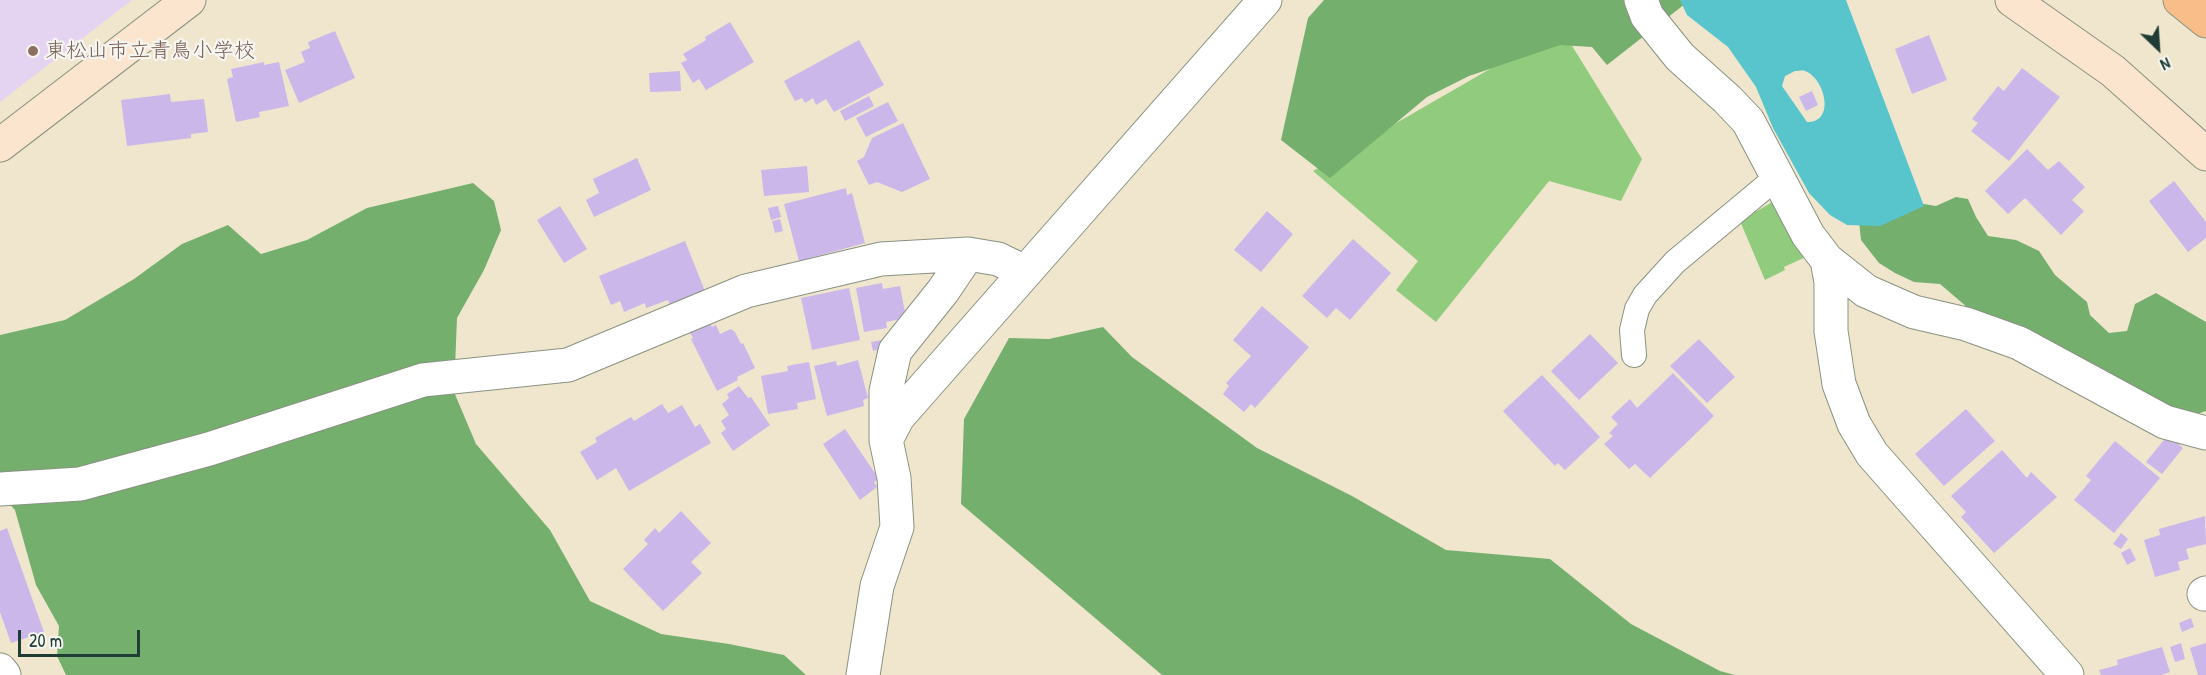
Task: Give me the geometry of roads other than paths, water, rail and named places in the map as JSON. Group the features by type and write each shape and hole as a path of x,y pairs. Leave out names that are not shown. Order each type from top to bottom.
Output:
{"highway":[{"path":"2180,0 2206,21"}],"street":[{"path":"0,145 189,0"},
{"path":"886,440 898,417 1265,0"},
{"path":"1641,0 1647,16 1680,57 1748,121 1808,235 1827,260 1866,291 1914,312 1966,324 2019,343 2165,422 2206,433"},
{"path":"2012,0 2113,71 2206,154"},
{"path":"0,489 80,484 209,449 423,380 568,365 746,291 881,259 968,254 998,259 1025,272"},
{"path":"863,675 877,586 897,527 894,478 886,440 886,391 894,351 943,291 968,254"},
{"path":"1827,260 1831,282 1831,331 1839,384 1854,424 1872,454 2067,675"},
{"path":"0,670 4,675"}],"lane":[{"path":"1634,355 1632,330 1637,309 1644,295 1675,262 1777,177"}],"water":[{"path":"1680,0 1846,0 1924,206 1880,226 1847,225 1830,215 1809,193 1773,128 1756,87 1728,47 1687,15","holes":["1795,71 1805,71 1812,75 1822,90 1824,108 1822,115 1816,120 1807,122 1782,86 1785,76"]}],"place":[{"name":"東松山市立青鳥小学校","path":"33,51"}]}
